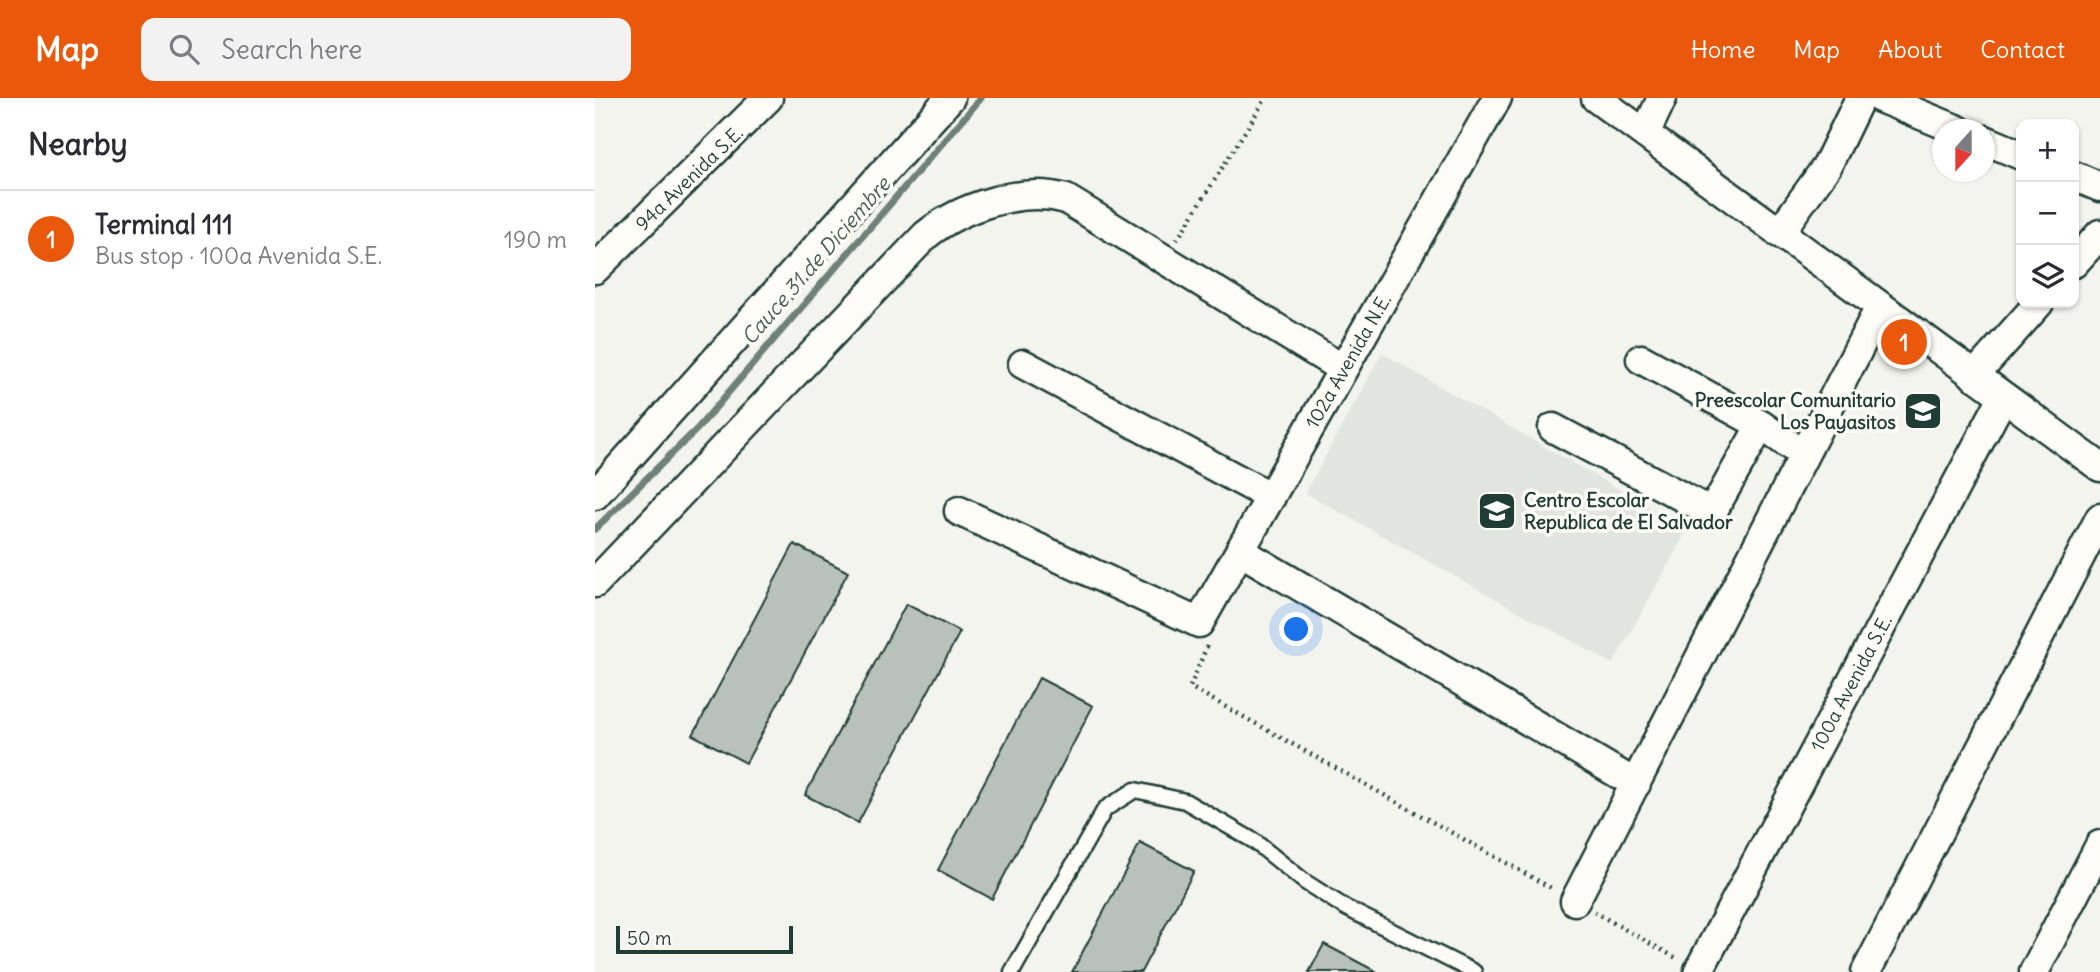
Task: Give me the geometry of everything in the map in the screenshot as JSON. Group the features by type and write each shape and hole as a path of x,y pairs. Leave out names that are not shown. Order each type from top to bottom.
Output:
{"street":[{"path":"595,495 950,98"},
{"name":"102a Avenida N.E.","path":"1199,623 1497,98"},
{"path":"1596,98 1974,376 2099,464"},
{"path":"1645,134 1663,98"},
{"path":"1779,233 1827,166 1860,98"},
{"path":"1880,98 1932,119"},
{"name":"94a Avenida S.E.","path":"595,269 761,107"},
{"path":"1995,144 2016,153"},
{"path":"2079,178 2100,187"},
{"path":"595,583 942,221 965,210 1032,195 1049,194 1066,200 1343,369"},
{"path":"2079,257 2100,234"},
{"path":"1575,901 1880,307"},
{"path":"1974,376 2035,308"},
{"path":"1641,359 1761,425 1803,454"},
{"path":"1023,363 1271,496"},
{"name":"100a Avenida S.E.","path":"1699,970 2003,397"},
{"path":"1553,428 1709,511 1715,507 1761,425"},
{"path":"959,511 1199,623"},
{"path":"1866,972 2100,518"},
{"path":"1240,551 1636,784"},
{"path":"2034,972 2100,845"}],"lane":[{"path":"1012,972 1105,810 1135,790 1185,801 1254,841 1305,882 1346,908 1474,972"}],"path":[{"path":"1163,261 1266,98"},
{"path":"1199,623 1214,631 1190,687 1699,970"}],"shaded area":[{"name":"Centro Escolar Republica de El Salvador","path":"1382,353 1688,529 1613,664 1305,493"}],"building":[{"path":"794,544 848,572 746,763 693,735"},
{"path":"906,604 960,632 858,823 805,795"},
{"path":"1039,678 1093,706 992,899 938,870"},
{"path":"1140,843 1194,871 1141,972 1072,972"},
{"path":"1324,944 1377,972 1309,972"}],"waterway":[{"name":"Cauce 31 de Diciembre","path":"595,529 698,428 981,98"}],"place":[{"name":"Terminal 111","path":"1904,342"},
{"name":"Preescolar Comunitario Los Payasitos","path":"1923,411"},
{"name":"Centro Escolar Republica de El Salvador","path":"1497,511"}]}
